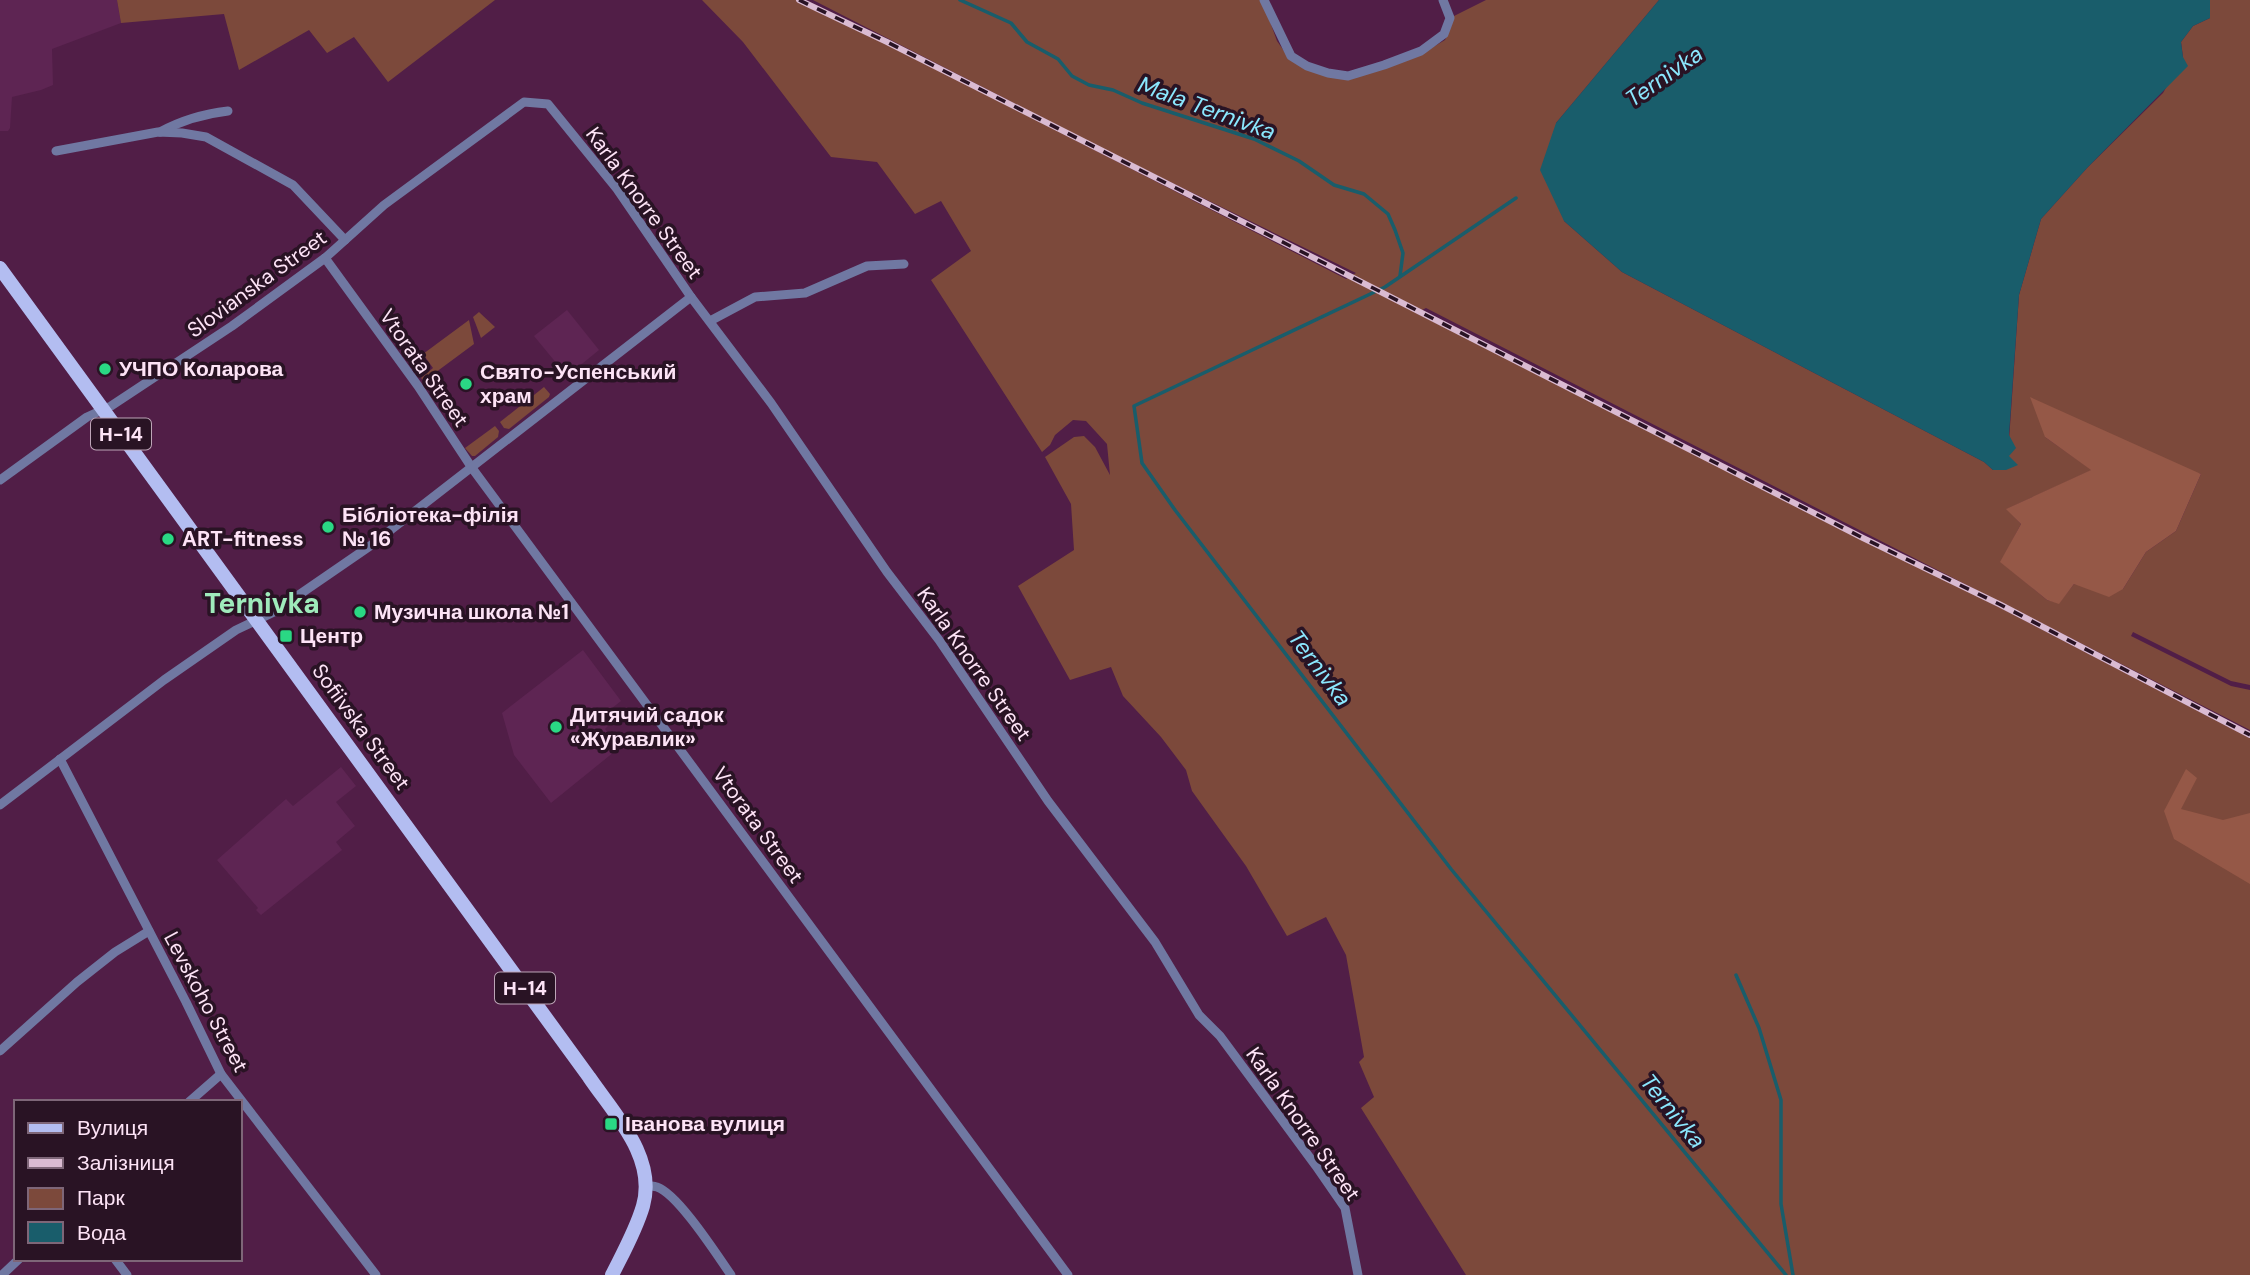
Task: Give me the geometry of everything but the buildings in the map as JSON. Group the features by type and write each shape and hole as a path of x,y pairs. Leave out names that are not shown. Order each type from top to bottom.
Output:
{"main road":[{"name":"Sofiivska Street","path":"0,268 589,1077 638,1150 646,1185 643,1207 612,1275"}],"street":[{"path":"1264,0 1291,56 1307,66 1348,76 1422,51 1444,34 1450,18 1443,0"},
{"name":"Slovianska Street","path":"0,480 87,416 111,407 197,351 325,258 384,205 524,102"},
{"name":"Karla Knorre Street","path":"524,102 548,104 617,189 691,297 771,403 887,572 939,640 1048,800 1155,942 1199,1014 1220,1037 1316,1166 1345,1208 1359,1275"},
{"path":"158,132 180,121 228,111"},
{"path":"57,151 158,132 182,132 206,137 293,185 345,240"},
{"name":"Vtorata Street","path":"325,258 418,386 472,468 1068,1275"},
{"path":"710,321 755,297 805,293 867,266 904,264"},
{"path":"0,805 164,680 236,630 274,612 370,546 691,297"},
{"name":"Levskoho Street","path":"60,759 221,1074 241,1100"},
{"path":"0,1051 77,982 149,931"},
{"path":"191,1100 221,1074"},
{"name":"Levskoho Street","path":"242,1101 376,1275"},
{"path":"646,1185 658,1187 668,1194 689,1217 732,1275"},
{"path":"2,1275 17,1261"}],"shaded area":[{"path":"0,0 117,0 121,23 52,49 53,85 12,97 8,131 0,131"},
{"path":"567,310 599,350 567,376 534,336"},
{"path":"2030,397 2201,474 2176,531 2146,552 2123,589 2109,597 2074,584 2059,604 2047,600 2000,562 2021,524 2006,509 2091,470 2045,437"},
{"name":"Дитячий садок «Журавлик»","path":"583,650 621,701 602,716 609,725 605,729 616,742 616,746 614,752 551,803 514,755 502,713"},
{"path":"341,767 356,786 336,802 355,826 336,842 342,850 261,915 217,860 286,799 293,806"},
{"path":"2186,769 2197,778 2181,809 2223,820 2250,813 2250,884 2174,839 2164,811"}],"green space":[{"path":"117,0 495,0 388,82 354,37 327,53 309,30 239,70 224,14 121,23"},
{"path":"702,0 797,0 1346,279 1356,273 1115,155 813,0 1262,0 1277,41 1289,58 1348,78 1423,53 1445,40 1452,24 1450,18 1486,0 1659,0 1556,123 1564,221 1622,272 1984,462 1993,470 2008,455 2019,295 2041,219 2087,168 2163,93 2183,57 2181,42 2193,26 2210,18 2210,0 2250,0 2250,685 2231,681 2133,632 2131,636 2231,686 2250,690 2250,730 1426,308 1416,313 1999,607 2250,738 2250,1275 1466,1275 1361,1108 1374,1097 1359,1062 1364,1057 1346,955 1326,917 1287,936 1246,866 1192,791 1186,770 1161,737 1123,696 1111,667 1070,680 1018,586 1074,550 1071,504 1045,457 1074,437 1084,436 1095,447 1110,475 1107,444 1086,421 1073,420 1055,435 1050,445 1042,452 931,280 971,251 941,201 915,214 877,162 831,157 743,42","holes":["2045,437 2201,474 2176,531 2146,552 2123,589 2074,584 2059,603 2047,600 2001,562 2021,524 2007,509 2092,470"]},
{"path":"479,312 495,327 481,338 473,317"},
{"path":"469,320 474,344 424,381 421,378 433,368 423,354"},
{"path":"544,387 550,394 549,397 509,429 504,428 500,422"},
{"path":"495,426 499,431 498,437 472,456 465,448"}],"water":[{"path":"1659,0 2210,0 2210,18 2193,26 2181,42 2183,57 2188,66 2087,168 2041,219 2019,295 2009,435 2016,448 2009,456 2018,465 2006,470 1993,470 1984,462 1622,272 1564,221 1540,170 1556,123"}],"waterway":[{"name":"Mala Ternivka","path":"960,0 1011,23 1027,42 1058,59 1072,76 1089,85 1113,90 1142,103 1254,139 1299,161 1334,185 1364,194 1388,214 1403,253 1400,276"},
{"name":"Ternivka","path":"1516,198 1385,287 1134,406 1142,463 1175,510 1451,869 1786,1275"},
{"path":"1736,975 1759,1028 1781,1100 1781,1204 1793,1275"}],"railway":[{"path":"799,0 887,42 1863,538 2001,605 2250,735"}],"place":[{"name":"УЧПО Коларова","path":"105,369"},
{"name":"Свято-Успенський храм","path":"466,384"},
{"name":"Бібліотека-філія № 16","path":"328,527"},
{"name":"ART-fitness","path":"168,539"},
{"name":"Музична школа №1","path":"360,612"},
{"name":"Центр","path":"286,636"},
{"name":"Дитячий садок «Журавлик»","path":"556,727"},
{"name":"Іванова вулиця","path":"611,1124"}],"district":[{"name":"Ternivka","path":"262,603"}]}
